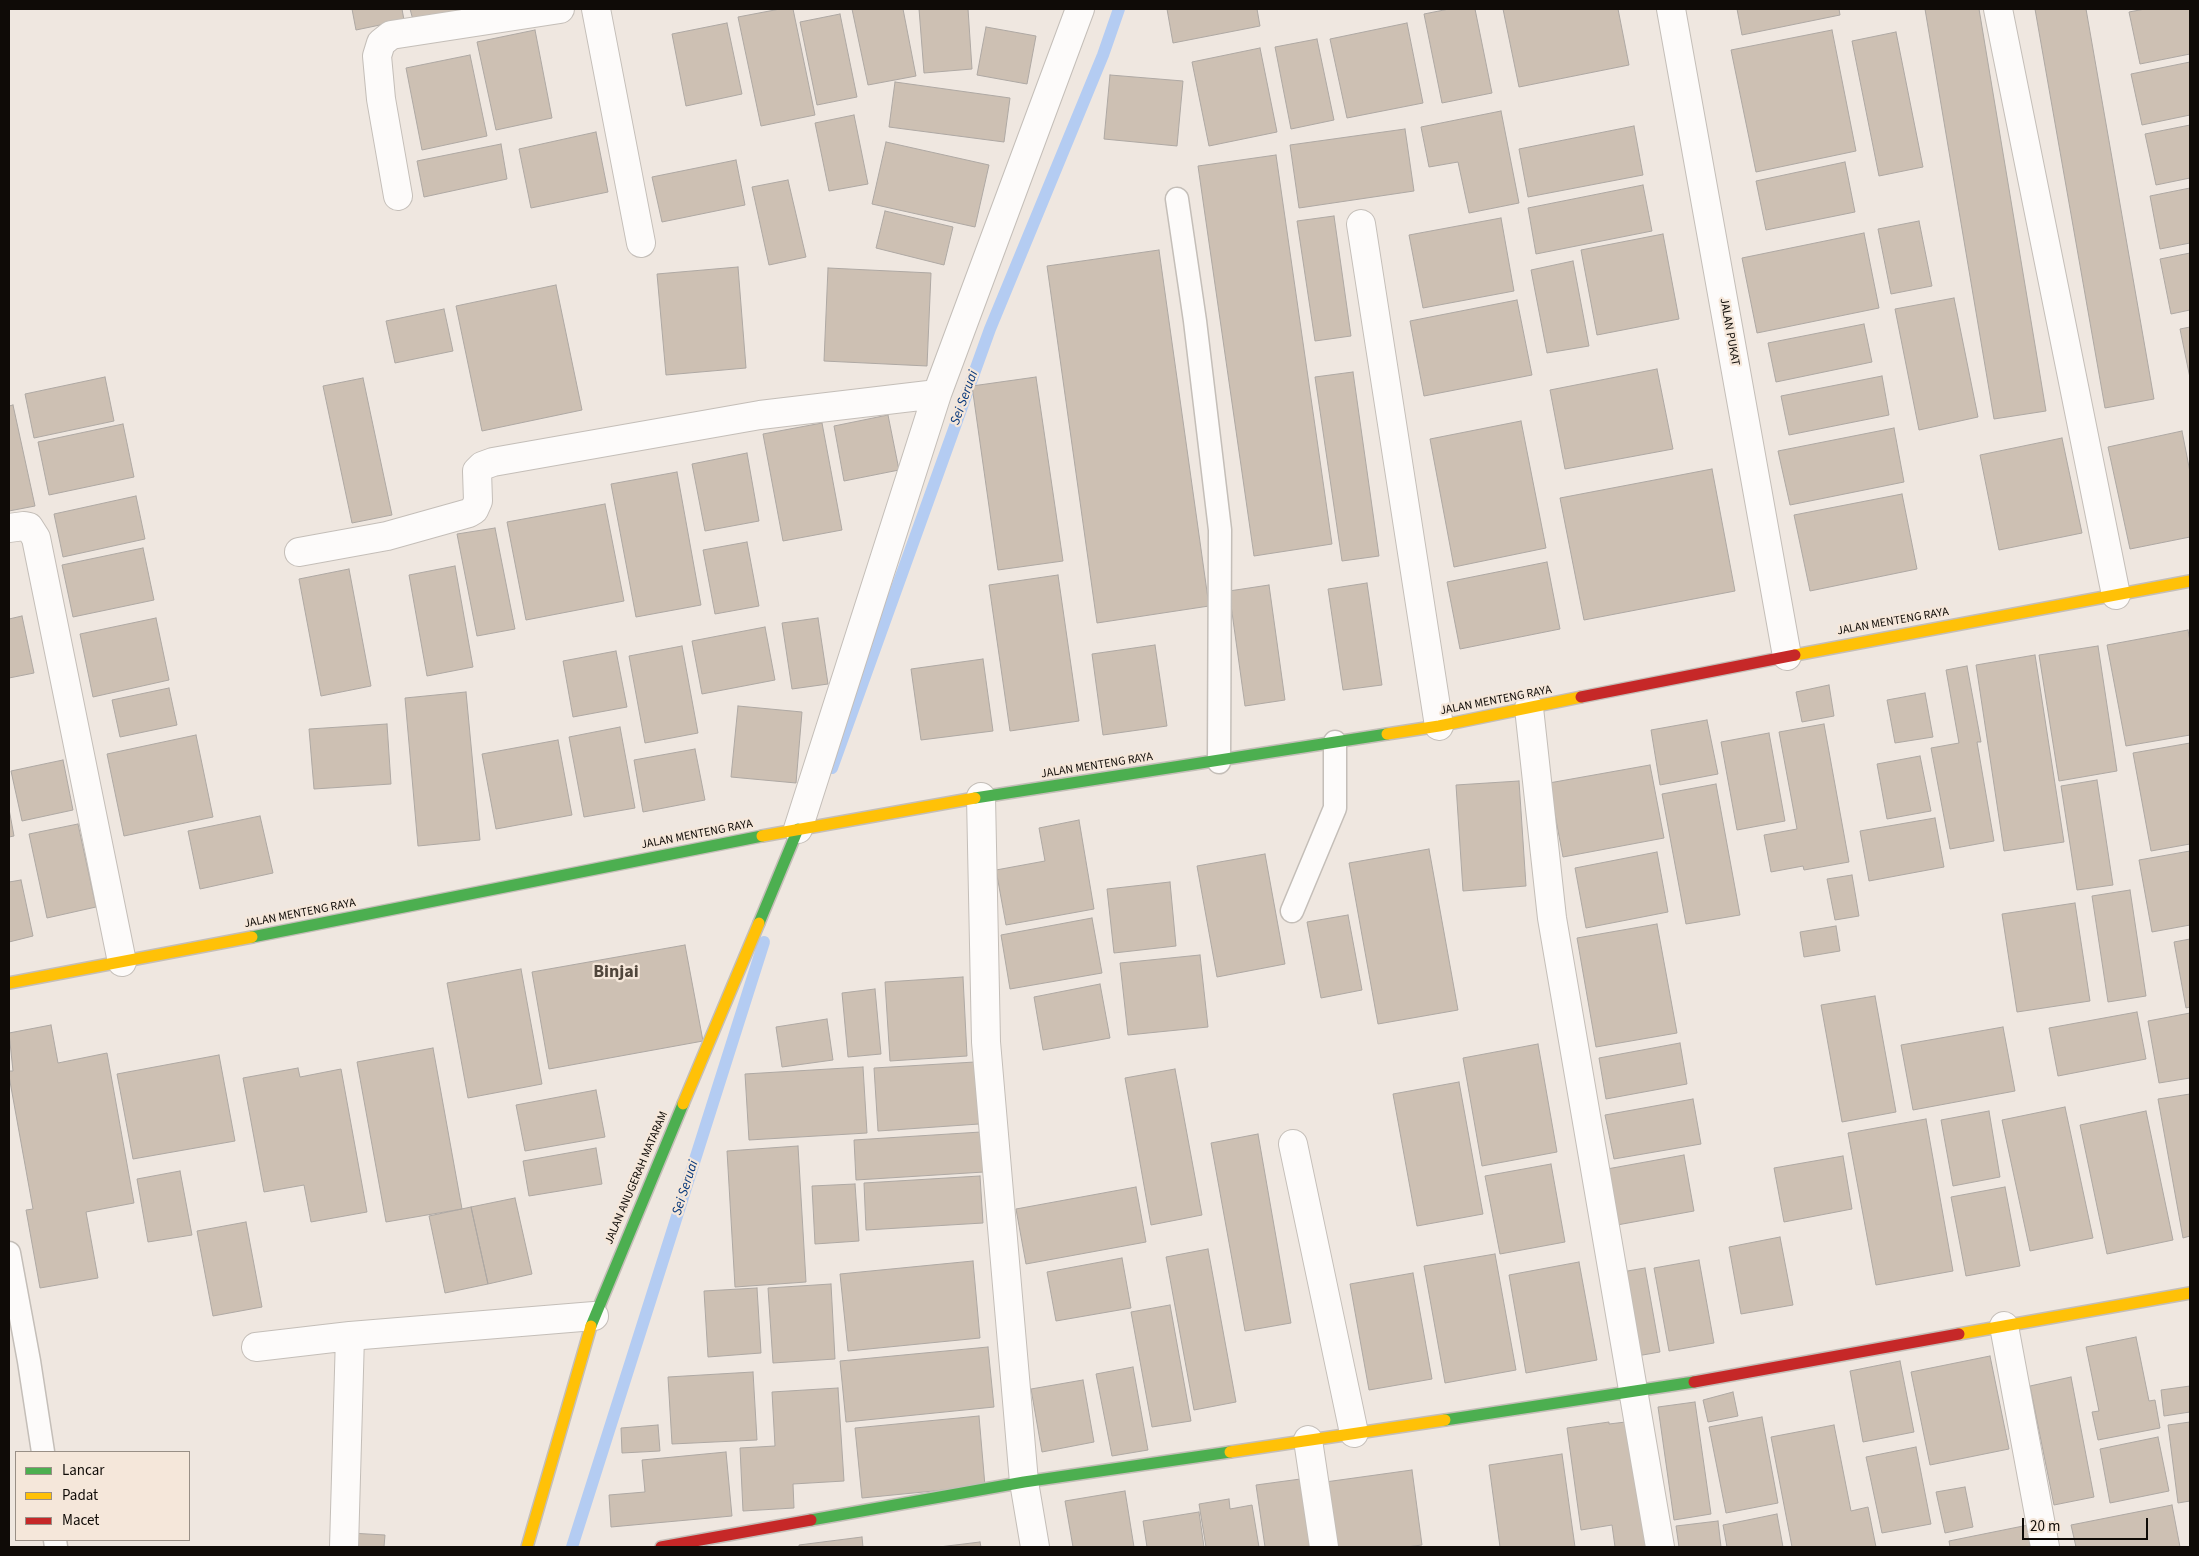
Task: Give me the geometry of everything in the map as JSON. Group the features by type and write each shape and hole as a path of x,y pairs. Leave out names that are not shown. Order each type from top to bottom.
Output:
{"street":[{"path":"398,196 381,99 376,56 381,43 391,35 560,9"},
{"path":"596,9 609,85 641,243"},
{"path":"798,829 937,394 1080,9"},
{"name":"JALAN PUKAT","path":"1671,9 1787,656"},
{"path":"1998,9 2116,595"},
{"path":"1361,224 1439,726"},
{"path":"299,552 387,536 469,513 474,510 478,501 477,471 482,466 493,462 760,415 937,394"},
{"path":"9,528 24,526 29,528 36,538 122,962"},
{"name":"JALAN MENTENG RAYA","path":"9,983 406,908 798,829 981,797 1219,762 1439,726 1787,656 2190,582"},
{"path":"1529,708 1552,918 1660,1547"},
{"path":"981,797 986,1042 1024,1482 1035,1547"},
{"name":"JALAN ANUGERAH MATARAM","path":"527,1547 594,1316 798,829"},
{"path":"1293,1144 1354,1433"},
{"path":"661,1547 1024,1482 1632,1392 2190,1293"},
{"path":"256,1347 350,1336 594,1316"},
{"path":"2004,1326 2045,1547"},
{"path":"344,1547 350,1336"},
{"path":"1308,1440 1324,1547"}],"lane":[{"path":"1177,198 1195,321 1220,530 1219,762"},
{"path":"1292,912 1335,808 1335,742"},
{"path":"9,1253 29,1360 42,1451"}],"building":[{"path":"352,9 402,9 404,20 356,30"},
{"path":"410,9 468,9 413,20"},
{"path":"780,9 793,9 815,115 761,126 738,17"},
{"path":"852,9 903,9 916,76 868,85"},
{"path":"919,9 968,9 972,69 924,73"},
{"path":"1167,9 1257,9 1260,26 1173,43"},
{"path":"1449,9 1475,9 1492,93 1442,103 1424,14"},
{"path":"1503,9 1618,9 1629,65 1519,87"},
{"path":"1737,9 1839,9 1840,15 1742,35"},
{"path":"1925,9 1979,9 2046,411 1994,419"},
{"path":"2035,9 2086,9 2154,399 2105,408"},
{"path":"2145,9 2190,9 2190,54 2140,64 2129,12"},
{"path":"840,14 857,97 817,105 800,22"},
{"path":"727,23 742,94 686,106 672,34"},
{"path":"1407,23 1423,103 1347,118 1330,39"},
{"path":"986,27 1036,36 1027,84 977,75"},
{"path":"535,30 552,118 496,130 477,42"},
{"path":"1832,30 1856,151 1756,172 1731,50"},
{"path":"1896,32 1923,167 1879,176 1852,41"},
{"path":"1317,39 1334,120 1291,129 1275,47"},
{"path":"1260,48 1277,132 1209,146 1192,62"},
{"path":"470,55 487,136 422,150 406,68"},
{"path":"2190,62 2190,115 2142,125 2131,74"},
{"path":"1110,75 1183,81 1177,146 1104,139"},
{"path":"895,82 1010,98 1004,142 889,127"},
{"path":"1501,111 1519,203 1469,213 1458,162 1429,167 1421,127"},
{"path":"854,115 868,184 829,191 815,123"},
{"path":"2190,125 2190,178 2156,185 2145,134"},
{"path":"1634,126 1643,175 1528,197 1519,149"},
{"path":"1405,129 1414,191 1299,208 1290,145"},
{"path":"596,132 608,192 531,208 519,149"},
{"path":"886,142 989,165 975,227 872,204"},
{"path":"501,144 507,179 424,197 417,161"},
{"path":"1276,155 1332,544 1254,556 1198,166"},
{"path":"736,160 745,205 662,222 652,177"},
{"path":"1845,162 1855,212 1766,230 1756,181"},
{"path":"788,180 806,257 769,265 752,187"},
{"path":"1643,185 1652,231 1536,254 1528,208"},
{"path":"2190,188 2190,243 2160,249 2150,196"},
{"path":"885,211 953,227 944,265 876,248"},
{"path":"1334,216 1351,336 1315,341 1297,221"},
{"path":"1501,218 1514,291 1423,308 1409,235"},
{"path":"1919,221 1932,286 1891,294 1878,229"},
{"path":"1864,233 1879,308 1757,333 1742,258"},
{"path":"1663,234 1679,319 1597,335 1581,250"},
{"path":"1159,250 1209,606 1097,623 1047,266"},
{"path":"2190,253 2190,310 2171,314 2160,259"},
{"path":"1573,261 1589,346 1547,353 1531,270"},
{"path":"738,267 746,368 666,375 657,274"},
{"path":"828,268 931,273 927,366 824,361"},
{"path":"556,285 582,410 482,431 456,306"},
{"path":"1954,298 1978,417 1919,430 1895,309"},
{"path":"1517,300 1532,375 1424,396 1410,321"},
{"path":"444,309 453,351 395,363 386,321"},
{"path":"1864,324 1872,362 1776,382 1768,343"},
{"path":"2190,327 2190,378 2180,329"},
{"path":"1657,369 1673,449 1565,469 1550,390"},
{"path":"1353,372 1379,556 1342,561 1315,377"},
{"path":"1882,376 1889,415 1789,435 1781,396"},
{"path":"105,377 114,421 34,438 25,394"},
{"path":"1036,377 1063,561 998,570 972,386"},
{"path":"363,378 392,515 352,523 323,386"},
{"path":"13,405 35,506 9,511 9,406"},
{"path":"888,415 899,470 844,481 834,426"},
{"path":"1521,421 1546,548 1454,567 1430,439"},
{"path":"822,423 842,530 783,541 763,434"},
{"path":"123,424 134,477 49,495 38,442"},
{"path":"1894,428 1904,482 1790,505 1778,451"},
{"path":"2182,431 2190,472 2190,537 2130,549 2108,447"},
{"path":"2062,438 2082,533 1999,550 1980,455"},
{"path":"747,453 759,521 705,531 692,464"},
{"path":"1712,469 1735,591 1584,620 1560,498"},
{"path":"677,472 701,605 636,617 611,484"},
{"path":"1902,494 1917,569 1810,591 1794,515"},
{"path":"136,496 145,539 63,557 54,514"},
{"path":"605,504 624,601 526,620 507,522"},
{"path":"495,528 515,629 477,636 457,534"},
{"path":"747,542 759,606 715,614 703,550"},
{"path":"143,548 154,600 73,617 62,565"},
{"path":"1547,562 1560,629 1460,649 1447,582"},
{"path":"455,566 473,667 427,676 409,575"},
{"path":"349,569 371,686 321,696 299,579"},
{"path":"1058,575 1079,721 1010,731 989,585"},
{"path":"1367,583 1382,685 1343,690 1328,589"},
{"path":"1269,585 1285,700 1245,706 1229,591"},
{"path":"22,616 34,673 9,678 9,619"},
{"path":"156,618 169,680 93,697 80,634"},
{"path":"818,618 828,684 792,689 782,623"},
{"path":"765,627 775,680 702,694 692,641"},
{"path":"2188,630 2190,641 2190,735 2126,746 2107,645"},
{"path":"1155,645 1167,726 1103,735 1092,654"},
{"path":"682,646 698,733 645,743 629,656"},
{"path":"2098,646 2117,771 2059,781 2039,655"},
{"path":"616,651 627,707 573,717 563,661"},
{"path":"2035,655 2064,842 2004,851 1976,665"},
{"path":"983,659 993,731 921,740 911,669"},
{"path":"1967,666 1981,742 1977,742 1994,841 1950,849 1931,748 1959,743 1946,670"},
{"path":"1829,685 1834,716 1802,722 1796,692"},
{"path":"169,688 177,725 120,737 112,700"},
{"path":"466,692 480,840 418,846 405,698"},
{"path":"1925,693 1933,737 1895,743 1887,700"},
{"path":"738,706 802,712 796,783 731,777"},
{"path":"1707,720 1718,774 1660,785 1651,730"},
{"path":"387,724 391,784 314,789 309,729"},
{"path":"1824,724 1849,862 1804,870 1803,866 1771,872 1764,835 1797,829 1779,732"},
{"path":"620,727 635,808 584,817 569,737"},
{"path":"1769,733 1785,821 1737,830 1721,742"},
{"path":"196,735 213,817 124,836 107,754"},
{"path":"558,740 572,815 496,829 482,754"},
{"path":"2190,743 2190,844 2151,851 2133,753"},
{"path":"695,749 705,800 643,812 634,760"},
{"path":"1920,756 1931,811 1887,819 1877,764"},
{"path":"63,760 73,810 22,821 11,771"},
{"path":"1650,765 1664,838 1563,857 1549,783"},
{"path":"2097,780 2113,885 2077,890 2061,786"},
{"path":"1519,781 1526,886 1463,891 1456,785"},
{"path":"1716,784 1740,915 1686,924 1662,794"},
{"path":"9,809 14,836 9,837"},
{"path":"260,816 273,873 200,889 188,831"},
{"path":"1935,818 1944,867 1869,881 1860,831"},
{"path":"1079,820 1094,909 1006,925 996,870 1045,861 1039,828"},
{"path":"78,824 96,907 47,918 29,834"},
{"path":"1429,849 1458,1010 1378,1024 1349,863"},
{"path":"2190,851 2190,925 2152,932 2139,860"},
{"path":"1657,852 1668,912 1586,928 1575,868"},
{"path":"1265,854 1285,964 1217,977 1197,866"},
{"path":"1852,875 1859,916 1835,920 1827,879"},
{"path":"21,880 33,936 9,942 9,882"},
{"path":"1170,882 1176,946 1114,953 1107,889"},
{"path":"2130,890 2146,996 2108,1002 2092,896"},
{"path":"2075,903 2090,1001 2017,1012 2002,914"},
{"path":"1348,915 1362,990 1321,998 1307,922"},
{"path":"1092,918 1102,973 1010,989 1001,935"},
{"path":"1657,924 1677,1033 1596,1047 1577,938"},
{"path":"1836,926 1840,951 1804,957 1800,932"},
{"path":"2190,939 2190,1007 2186,1008 2174,942"},
{"path":"685,945 703,1041 549,1069 532,972"},
{"path":"1200,955 1208,1027 1128,1035 1120,963"},
{"path":"521,969 542,1084 468,1098 447,983"},
{"path":"963,977 967,1056 890,1061 885,982"},
{"path":"1100,984 1110,1038 1043,1050 1034,997"},
{"path":"875,989 881,1054 848,1057 842,993"},
{"path":"1875,996 1896,1112 1842,1122 1821,1005"},
{"path":"2137,1012 2146,1059 2058,1076 2049,1028"},
{"path":"2190,1013 2190,1078 2159,1083 2148,1021"},
{"path":"827,1019 833,1060 782,1067 776,1027"},
{"path":"51,1025 58,1063 107,1053 134,1203 86,1212 98,1278 40,1288 26,1210 33,1209 9,1076 9,1071 13,1071 9,1033"},
{"path":"2003,1027 2015,1091 1913,1110 1901,1045"},
{"path":"1680,1043 1687,1084 1606,1099 1599,1058"},
{"path":"1538,1044 1557,1152 1482,1166 1463,1058"},
{"path":"433,1048 462,1209 386,1222 357,1062"},
{"path":"219,1055 235,1141 133,1159 117,1074"},
{"path":"975,1062 979,1124 878,1131 874,1068"},
{"path":"863,1067 867,1133 749,1140 745,1074"},
{"path":"298,1068 300,1077 341,1069 367,1212 311,1222 304,1185 264,1192 243,1078"},
{"path":"1175,1069 1202,1215 1151,1225 1125,1078"},
{"path":"1459,1082 1483,1214 1417,1226 1393,1094"},
{"path":"596,1090 605,1137 525,1151 516,1105"},
{"path":"2190,1094 2190,1236 2183,1238 2158,1099"},
{"path":"1693,1099 1701,1144 1614,1159 1605,1115"},
{"path":"2065,1107 2093,1238 2030,1251 2002,1120"},
{"path":"1989,1111 2000,1177 1953,1186 1941,1120"},
{"path":"2146,1111 2173,1240 2107,1254 2080,1125"},
{"path":"1926,1119 1953,1271 1876,1285 1848,1133"},
{"path":"981,1132 984,1172 856,1180 854,1140"},
{"path":"1258,1134 1291,1323 1245,1331 1211,1143"},
{"path":"798,1146 806,1282 735,1287 727,1151"},
{"path":"596,1148 602,1184 529,1196 523,1161"},
{"path":"1684,1155 1694,1211 1617,1225 1607,1169"},
{"path":"1843,1156 1852,1209 1784,1222 1774,1168"},
{"path":"1551,1164 1565,1242 1500,1254 1485,1176"},
{"path":"180,1171 192,1235 148,1242 137,1179"},
{"path":"980,1176 983,1223 866,1230 864,1183"},
{"path":"855,1184 859,1241 815,1244 812,1186"},
{"path":"1136,1187 1146,1242 1026,1264 1016,1209"},
{"path":"2005,1187 2020,1266 1966,1276 1951,1197"},
{"path":"515,1198 532,1274 488,1284 471,1207"},
{"path":"471,1207 488,1284 445,1293 429,1216"},
{"path":"246,1222 262,1307 213,1316 197,1231"},
{"path":"1780,1237 1793,1305 1741,1314 1729,1247"},
{"path":"1208,1249 1236,1402 1194,1410 1166,1257"},
{"path":"1495,1254 1516,1370 1445,1383 1424,1266"},
{"path":"1122,1258 1131,1308 1056,1321 1047,1272"},
{"path":"1699,1260 1714,1343 1669,1351 1654,1268"},
{"path":"973,1261 980,1338 848,1351 840,1274"},
{"path":"1579,1262 1597,1360 1526,1373 1509,1275"},
{"path":"1645,1268 1660,1352 1631,1357 1616,1273"},
{"path":"1413,1273 1432,1379 1369,1390 1350,1284"},
{"path":"831,1284 835,1359 773,1363 768,1288"},
{"path":"757,1288 761,1353 708,1357 704,1291"},
{"path":"1170,1305 1191,1421 1152,1427 1131,1312"},
{"path":"2136,1337 2149,1401 2155,1400 2160,1428 2098,1440 2092,1412 2099,1411 2086,1347"},
{"path":"988,1347 994,1407 846,1422 840,1361"},
{"path":"1990,1356 2009,1449 1930,1465 1911,1372"},
{"path":"1900,1361 1914,1432 1863,1442 1850,1371"},
{"path":"1133,1367 1148,1450 1112,1456 1096,1374"},
{"path":"753,1372 757,1440 672,1444 668,1377"},
{"path":"2071,1377 2094,1497 2054,1505 2030,1386"},
{"path":"1083,1380 1094,1442 1042,1452 1031,1389"},
{"path":"2190,1386 2190,1412 2164,1416 2161,1390"},
{"path":"838,1388 844,1481 793,1484 794,1508 743,1511 740,1448 775,1446 772,1392"},
{"path":"1733,1392 1738,1416 1708,1422 1703,1400"},
{"path":"1695,1402 1711,1514 1674,1520 1658,1407"},
{"path":"979,1416 985,1486 862,1498 855,1428"},
{"path":"1762,1417 1778,1503 1726,1513 1709,1427"},
{"path":"1634,1421 1652,1547 1615,1547 1612,1525 1581,1530 1567,1428 1609,1422 1609,1424"},
{"path":"2190,1422 2190,1501 2178,1503 2168,1425"},
{"path":"658,1425 660,1451 622,1453 621,1428"},
{"path":"1834,1425 1851,1511 1868,1507 1876,1547 1792,1547 1771,1437"},
{"path":"2158,1437 2169,1491 2110,1503 2100,1449"},
{"path":"1916,1447 1931,1524 1882,1533 1866,1457"},
{"path":"726,1452 732,1516 611,1527 609,1495 645,1492 642,1460"},
{"path":"1562,1454 1575,1547 1500,1547 1489,1465"},
{"path":"1412,1470 1422,1545 1406,1547 1327,1547 1318,1483"},
{"path":"1308,1478 1318,1547 1265,1547 1256,1485"},
{"path":"1965,1487 1973,1527 1945,1533 1936,1492"},
{"path":"1125,1491 1134,1547 1073,1547 1065,1501"},
{"path":"1229,1499 1230,1509 1252,1505 1259,1547 1206,1547 1199,1504"},
{"path":"2172,1505 2180,1547 2076,1547 2071,1525"},
{"path":"1199,1512 1204,1547 1147,1547 1143,1521"},
{"path":"1777,1514 1783,1547 1727,1547 1723,1525"},
{"path":"1718,1521 1721,1547 1679,1547 1676,1526"},
{"path":"2033,1524 2037,1547 1950,1547 1949,1541"},
{"path":"350,1533 385,1535 384,1547 349,1547"},
{"path":"862,1537 863,1547 799,1547 799,1545"},
{"path":"980,1542 981,1547 939,1547"}],"waterway":[{"name":"Sei Seruai","path":"832,768 990,329 1103,55 1119,9"},
{"name":"Sei Seruai","path":"572,1547 764,942"}],"traffic: fast":[{"path":"975,798 1387,734"},
{"path":"759,923 798,829"},
{"path":"252,937 762,836"},
{"path":"591,1326 683,1104"},
{"path":"1445,1420 1694,1382"},
{"path":"811,1520 1024,1482 1230,1452"}],"traffic: slow":[{"path":"1795,655 2190,581"},
{"path":"1387,734 1439,726 1581,697"},
{"path":"762,836 975,798"},
{"path":"683,1104 759,923"},
{"path":"9,983 252,937"},
{"path":"1959,1334 2190,1293"},
{"path":"527,1547 591,1326"},
{"path":"1230,1452 1445,1420"}],"traffic: jam":[{"path":"1581,697 1795,655"},
{"path":"1694,1382 1959,1334"},
{"path":"661,1547 811,1520"}],"district":[{"name":"Binjai","path":"616,973"}]}
